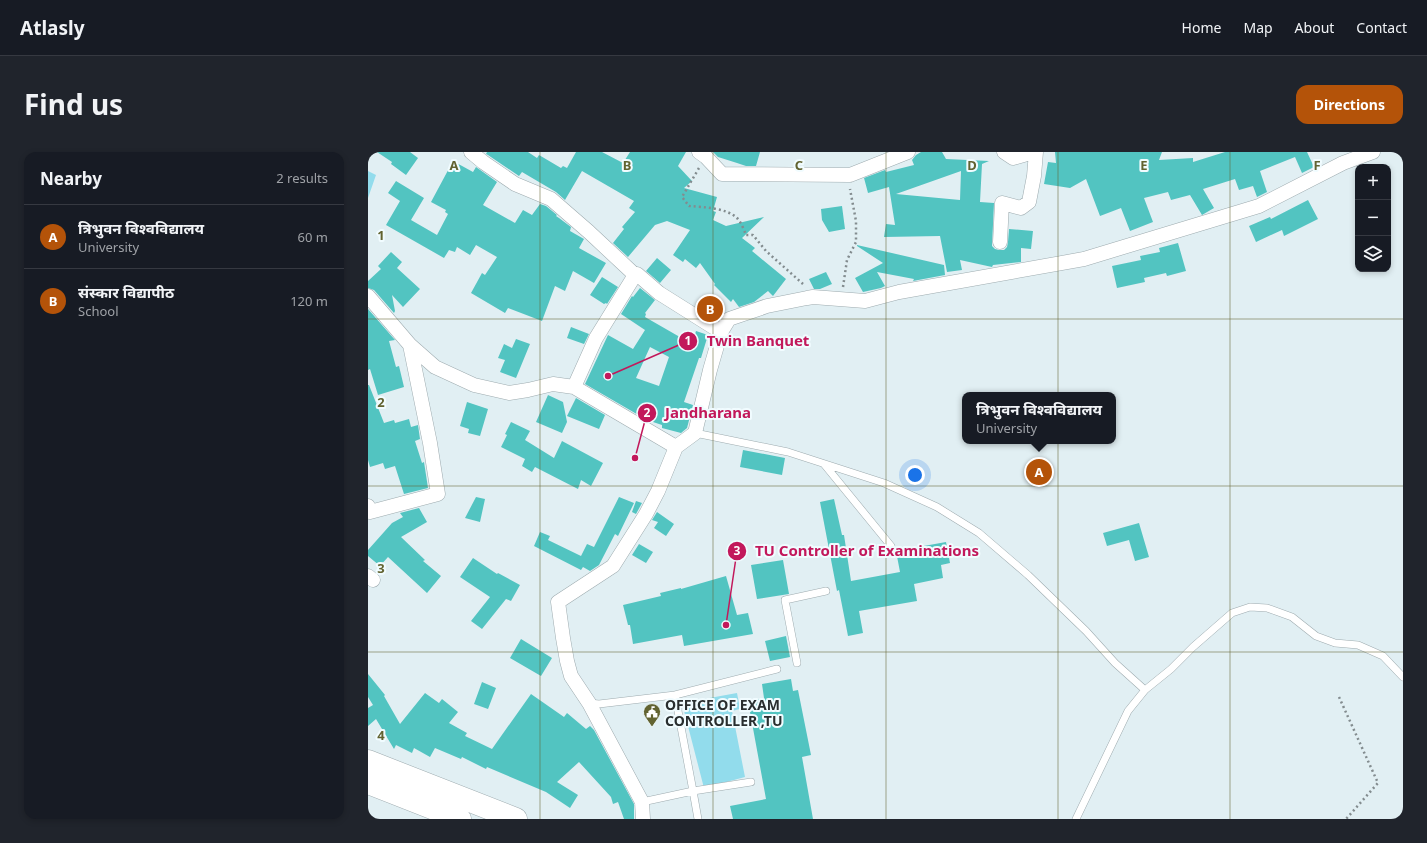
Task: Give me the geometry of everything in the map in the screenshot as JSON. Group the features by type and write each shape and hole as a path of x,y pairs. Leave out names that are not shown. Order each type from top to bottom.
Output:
{"main road":[{"path":"368,761 516,819"},
{"path":"368,783 460,819"},
{"path":"368,799 418,819"}],"street":[{"path":"471,152 515,184 551,199 590,232 635,275 637,274 664,297 722,332"},
{"path":"702,154 722,174 848,176 882,157 908,152"},
{"path":"1000,242 1002,203 1021,208 1028,202 1034,176 1035,152 1012,158 1004,152"},
{"path":"643,819 642,802 589,703 571,676 567,661 558,602 613,566 646,514 658,491 676,447 695,433 710,370 722,332 728,319 766,306 807,298 813,297 865,301 899,292 1084,259 1259,206 1343,163 1373,152"},
{"path":"574,387 596,338 635,275"},
{"path":"368,296 410,345 435,368 474,385 509,393 552,384 574,387 676,447"},
{"path":"369,510 438,494 430,444 410,345"}],"lane":[{"path":"695,433 788,452 884,483 937,507 979,533 1028,575 1145,690"},
{"path":"824,464 891,546"},
{"path":"797,663 784,600 826,591"},
{"path":"1076,819 1128,710 1145,690 1171,669 1193,647 1232,614 1250,607 1267,608 1292,617 1316,636 1335,643 1358,645 1383,656 1403,677"},
{"path":"589,703 599,704 675,695 736,678 777,669"},
{"path":"675,695 698,819"},
{"path":"642,802 693,791 751,782"}],"path":[{"path":"702,154 690,184 682,197 689,206 706,207 724,211 737,218 746,235 753,235 766,251 807,288 809,293 807,298"},
{"path":"841,299 847,260 856,242 856,220 848,176"},
{"path":"1339,697 1378,784 1346,819"}],"shaded area":[{"path":"368,171 376,175 368,198"},
{"path":"737,693 740,709 732,711 745,777 704,788 682,703"}],"building":[{"path":"377,152 410,152 418,158 406,175 391,164 392,162"},
{"path":"487,152 528,152 537,158 539,155 561,168 563,166 567,168 576,152 602,152 623,163 630,152 686,152 678,166 692,181 684,188 717,197 713,211 716,212 713,220 726,226 764,217 742,238 755,248 752,251 786,279 773,296 768,291 754,302 739,307 733,299 731,302 714,285 715,284 700,263 696,268 685,259 683,262 673,255 690,230 667,221 655,225 628,257 613,243 624,229 622,227 635,212 629,208 634,201 582,171 565,200 556,192 522,172 519,176 486,154"},
{"path":"713,152 760,152 756,166 746,166 718,157"},
{"path":"921,152 942,152 946,159 989,161 982,164 980,202 994,203 992,246 999,250 1004,250 1007,247 1009,229 1033,231 1031,249 1021,248 1021,262 993,265 992,267 960,260 962,270 947,272 940,236 884,237 886,224 895,225 889,187 868,193 864,178 885,170 886,172 914,165 912,160","holes":["961,171 960,200 896,194"]},
{"path":"1055,152 1162,152 1159,160 1193,158 1193,162 1225,152 1307,152 1314,167 1302,173 1295,157 1260,171 1267,192 1257,197 1253,186 1239,190 1235,179 1203,189 1214,208 1202,215 1190,195 1171,200 1168,192 1144,198 1153,222 1130,231 1121,208 1100,216 1086,179 1070,188 1044,184 1048,162 1056,163"},
{"path":"453,161 473,172 476,167 497,182 483,205 515,223 523,210 532,215 540,204 546,206 557,215 556,216 571,227 570,231 584,239 579,248 606,263 594,283 573,271 565,291 555,286 542,321 508,308 505,313 471,293 482,273 485,275 497,257 476,245 470,255 457,247 455,252 449,250 444,258 386,225 400,201 388,193 396,181 424,198 411,220 437,235 448,214 445,212 446,210 431,202"},
{"path":"1308,200 1318,219 1284,236 1282,230 1256,242 1249,226 1270,217 1271,219"},
{"path":"842,206 845,229 829,232 822,220 821,209"},
{"path":"1178,243 1186,271 1167,276 1166,273 1144,278 1145,282 1117,288 1112,266 1141,260 1140,256 1160,252 1159,248"},
{"path":"857,245 944,265 945,275 913,281 914,279 877,272 885,286 863,292 855,278 883,263"},
{"path":"391,252 402,262 397,268 420,289 403,307 392,295 395,311 394,313 374,290 368,288 368,281 381,269 378,266"},
{"path":"657,258 671,270 660,283 646,271"},
{"path":"826,272 832,284 820,289 814,289 809,279"},
{"path":"602,277 618,287 607,304 604,304 590,295"},
{"path":"640,288 655,300 645,313 645,317 692,344 696,331 708,335 684,402 693,405 687,428 681,433 662,428 662,425 647,420 585,384 608,335 633,349 645,330 621,314 632,296 633,297","holes":["650,347 669,357 659,386 636,378"]},
{"path":"368,309 395,340 389,341 396,367 399,366 404,387 378,395 370,369 368,370"},
{"path":"571,327 589,334 584,344 567,338"},
{"path":"516,339 530,344 516,378 500,372 505,360 498,358 504,344 512,348"},
{"path":"368,385 384,423 394,420 395,423 409,419 411,427 418,425 420,439 415,441 422,463 424,462 428,488 404,494 395,466 385,469 383,463 370,467 368,460"},
{"path":"548,395 563,402 567,422 562,433 536,422"},
{"path":"576,398 605,415 599,429 567,416"},
{"path":"467,402 488,409 480,436 468,433 469,429 460,426"},
{"path":"511,422 530,431 525,440 554,458 562,441 603,463 591,486 581,480 578,489 535,467 532,472 522,466 525,459 501,447"},
{"path":"743,450 785,458 782,475 740,467"},
{"path":"476,497 485,499 480,522 465,518"},
{"path":"619,497 634,503 618,536 615,534 599,565 590,571 583,567 581,570 534,546 540,532 550,536 548,540 581,556 587,544 594,547"},
{"path":"834,499 842,535 844,535 851,581 900,572 896,551 946,542 950,563 941,565 943,578 914,584 917,601 859,611 863,633 848,636 839,590 837,591 820,502"},
{"path":"636,501 642,503 636,514 632,512"},
{"path":"419,508 427,522 401,537 425,560 423,561 441,576 427,593 388,557 380,566 368,556 368,550 392,523 403,517 400,513"},
{"path":"657,512 674,524 666,536 654,528 658,522 652,520"},
{"path":"1139,523 1149,557 1135,561 1129,540 1107,546 1103,533"},
{"path":"639,544 653,552 646,563 632,555"},
{"path":"473,558 497,574 498,573 520,585 511,601 506,599 482,629 471,621 490,597 460,577"},
{"path":"783,560 789,594 757,599 751,565"},
{"path":"726,576 737,615 748,613 753,634 684,646 682,635 633,644 630,625 628,625 623,605 661,596 660,593 681,589"},
{"path":"786,636 790,657 770,661 765,641"},
{"path":"521,639 552,658 541,676 510,658"},
{"path":"368,674 385,695 384,696 400,724 425,693 439,703 442,699 458,712 449,723 467,733 465,736 492,749 531,694 564,717 567,713 586,729 590,726 594,730 634,804 634,819 624,819 618,802 613,804 611,797 579,762 557,782 578,795 570,808 546,792 487,767 486,769 462,757 461,759 435,748 430,757 414,748 412,753 396,745 394,749 376,719 368,726 368,708 373,705 368,697"},
{"path":"791,679 793,691 798,690 811,755 802,757 813,819 733,819 730,806 766,799 748,701 764,698 762,684"},
{"path":"482,682 496,688 488,709 474,704"}],"place":[{"name":"संस्कार विद्यापीठ","path":"710,309"},
{"name":"Twin Banquet","path":"608,376"},
{"name":"Jandharana","path":"635,458"},
{"name":"त्रिभुवन विश्वविद्यालय","path":"1039,472"},
{"name":"TU Controller of Examinations","path":"726,625"},
{"name":"OFFICE OF EXAM CONTROLLER ,TU","path":"652,727"}]}
